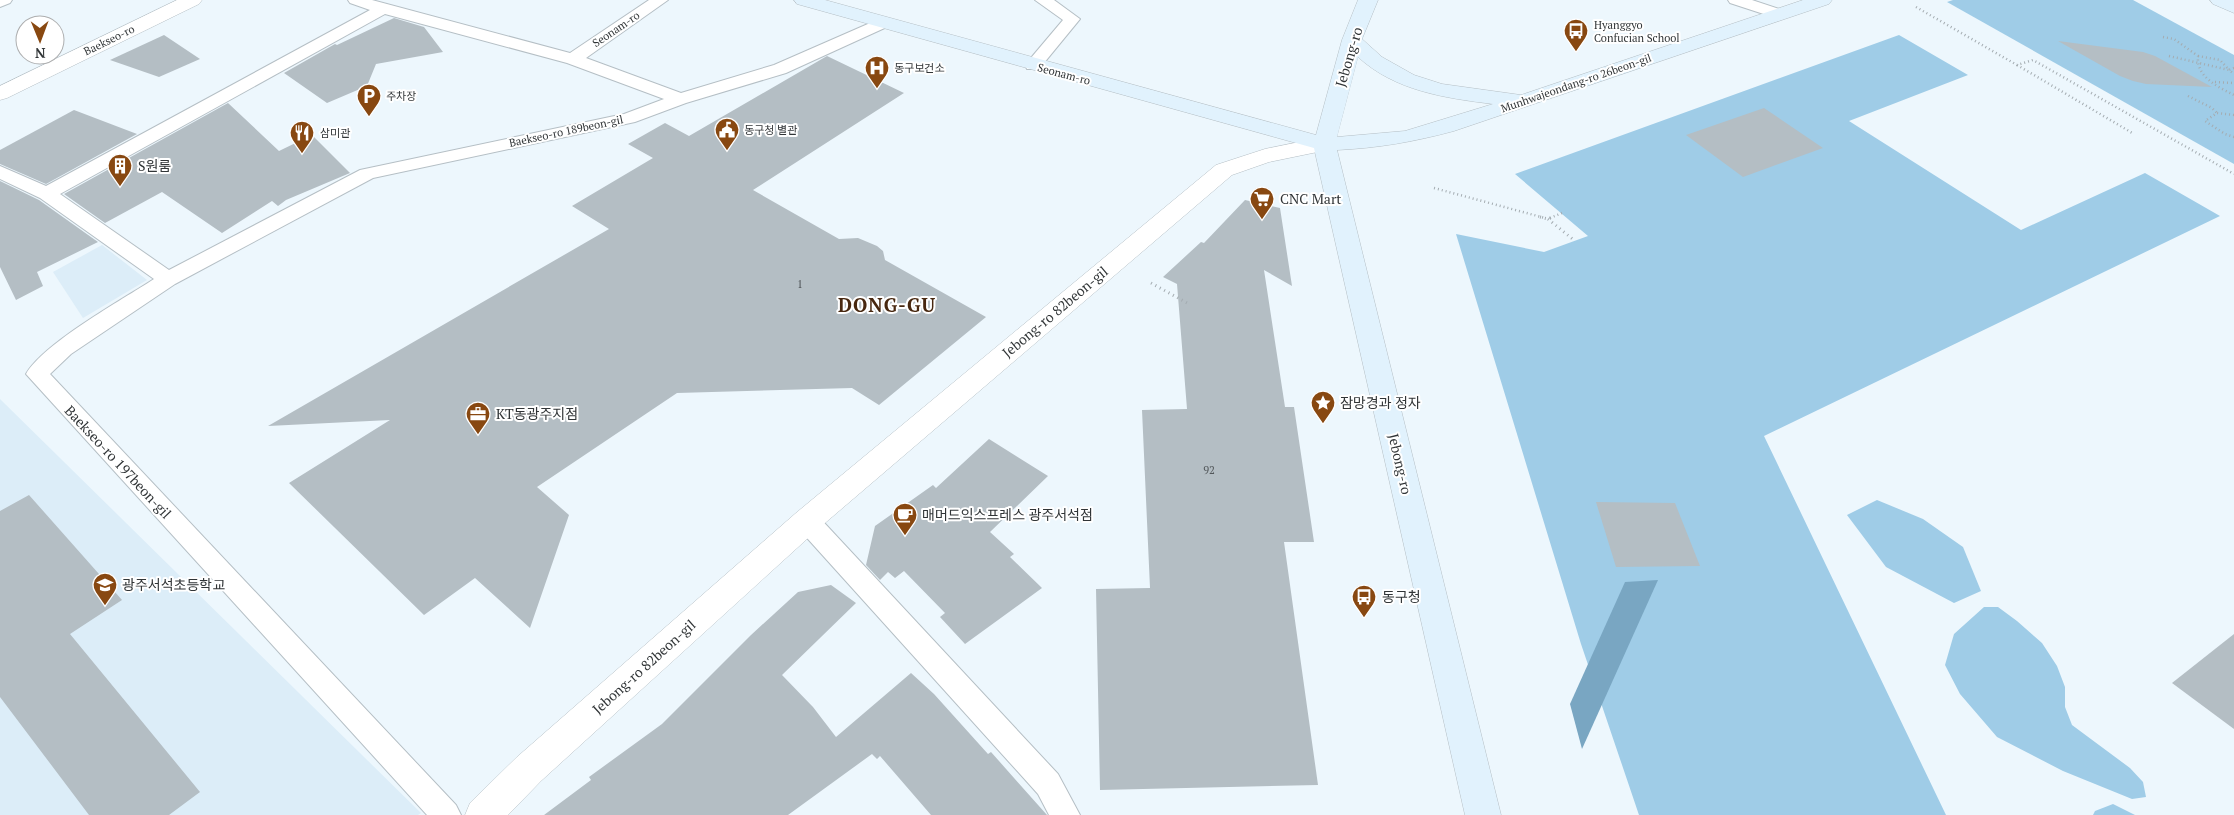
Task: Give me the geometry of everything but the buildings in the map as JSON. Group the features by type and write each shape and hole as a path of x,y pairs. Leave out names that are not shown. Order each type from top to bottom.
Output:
{"street":[{"name":"Baekseo-ro","path":"0,94 192,0"},
{"name":"Seonam-ro","path":"804,0 1033,65 1324,144"},
{"name":"Jebong-ro","path":"1368,0 1352,40 1324,144 1483,815"},
{"name":"Munhwajeondang-ro 26beon-gil","path":"1324,144 1369,142 1406,137 1524,102 1822,0"},
{"path":"2220,0 2234,7"},
{"path":"1352,40 1375,62 1392,73 1422,86 1524,102"},
{"name":"Jebong-ro 82beon-gil","path":"483,815 530,769 807,521 1224,170 1249,159 1278,151 1324,144"}],"lane":[{"path":"0,2 4,0"},
{"path":"356,0 383,9 573,59 680,99"},
{"name":"Seonam-ro","path":"573,59 660,0"},
{"path":"1033,65 1072,19 1043,0"},
{"path":"1736,0 1779,14"},
{"path":"47,194 383,9"},
{"name":"Baekseo-ro 189beon-gil","path":"168,280 367,174 629,118 680,99 780,69 883,23"},
{"path":"0,172 47,194 168,280"},
{"name":"Baekseo-ro 197beon-gil","path":"168,280 63,349 37,374 446,815"},
{"path":"807,521 1048,784 1065,815"}],"path":[{"path":"1916,7 2134,134"},
{"path":"2163,38 2174,39 2181,36"},
{"path":"2174,39 2198,56 2220,60 2234,74"},
{"path":"2169,56 2229,70 2234,68"},
{"path":"2198,56 2198,64 2201,71 2212,82 2234,95"},
{"path":"2017,65 2033,60 2234,174"},
{"path":"2212,82 2234,83"},
{"path":"2188,96 2212,108 2217,113 2234,115"},
{"path":"2217,113 2205,121 2225,134 2234,137"},
{"path":"1434,188 1548,219 1574,241"},
{"path":"1548,219 1562,213"},
{"path":"1150,283 1189,304"}],"shaded area":[{"path":"1953,0 2133,0 2234,55 2234,164 1947,2"},
{"path":"1899,35 1968,75 1849,121 2021,230 2145,173 2220,216 1764,436 1946,815 1639,815 1581,644 1456,234 1544,252 1588,236 1515,174"},
{"path":"102,245 147,280 83,318 53,272"},
{"name":"광주서석초등학교","path":"0,399 421,813 418,815 0,815"},
{"path":"1877,500 1923,519 1963,547 1981,591 1954,603 1886,567 1847,515"},
{"path":"1658,580 1582,749 1570,704 1625,582"},
{"path":"1984,607 1998,607 2042,643 2057,666 2065,687 2065,707 2072,725 2130,768 2143,782 2146,797 2132,799 2063,771 1997,737 1960,694 1945,665 1954,634"},
{"path":"2113,804 2135,815 2093,815 2095,811"}],"place":[{"name":"Hyanggyo Confucian School","path":"1576,52"},
{"name":"동구보건소","path":"877,89"},
{"name":"주차장","path":"369,117"},
{"name":"동구청 별관","path":"727,151"},
{"name":"삼미관","path":"302,154"},
{"name":"S원룸","path":"120,187"},
{"name":"CNC Mart","path":"1262,220"},
{"name":"잠망경과 정자","path":"1323,424"},
{"name":"KT동광주지점","path":"478,435"},
{"name":"매머드익스프레스 광주서석점","path":"905,536"},
{"name":"광주서석초등학교","path":"105,606"},
{"name":"동구청","path":"1364,618"}],"district":[{"name":"DONG-GU","path":"887,305"}]}
